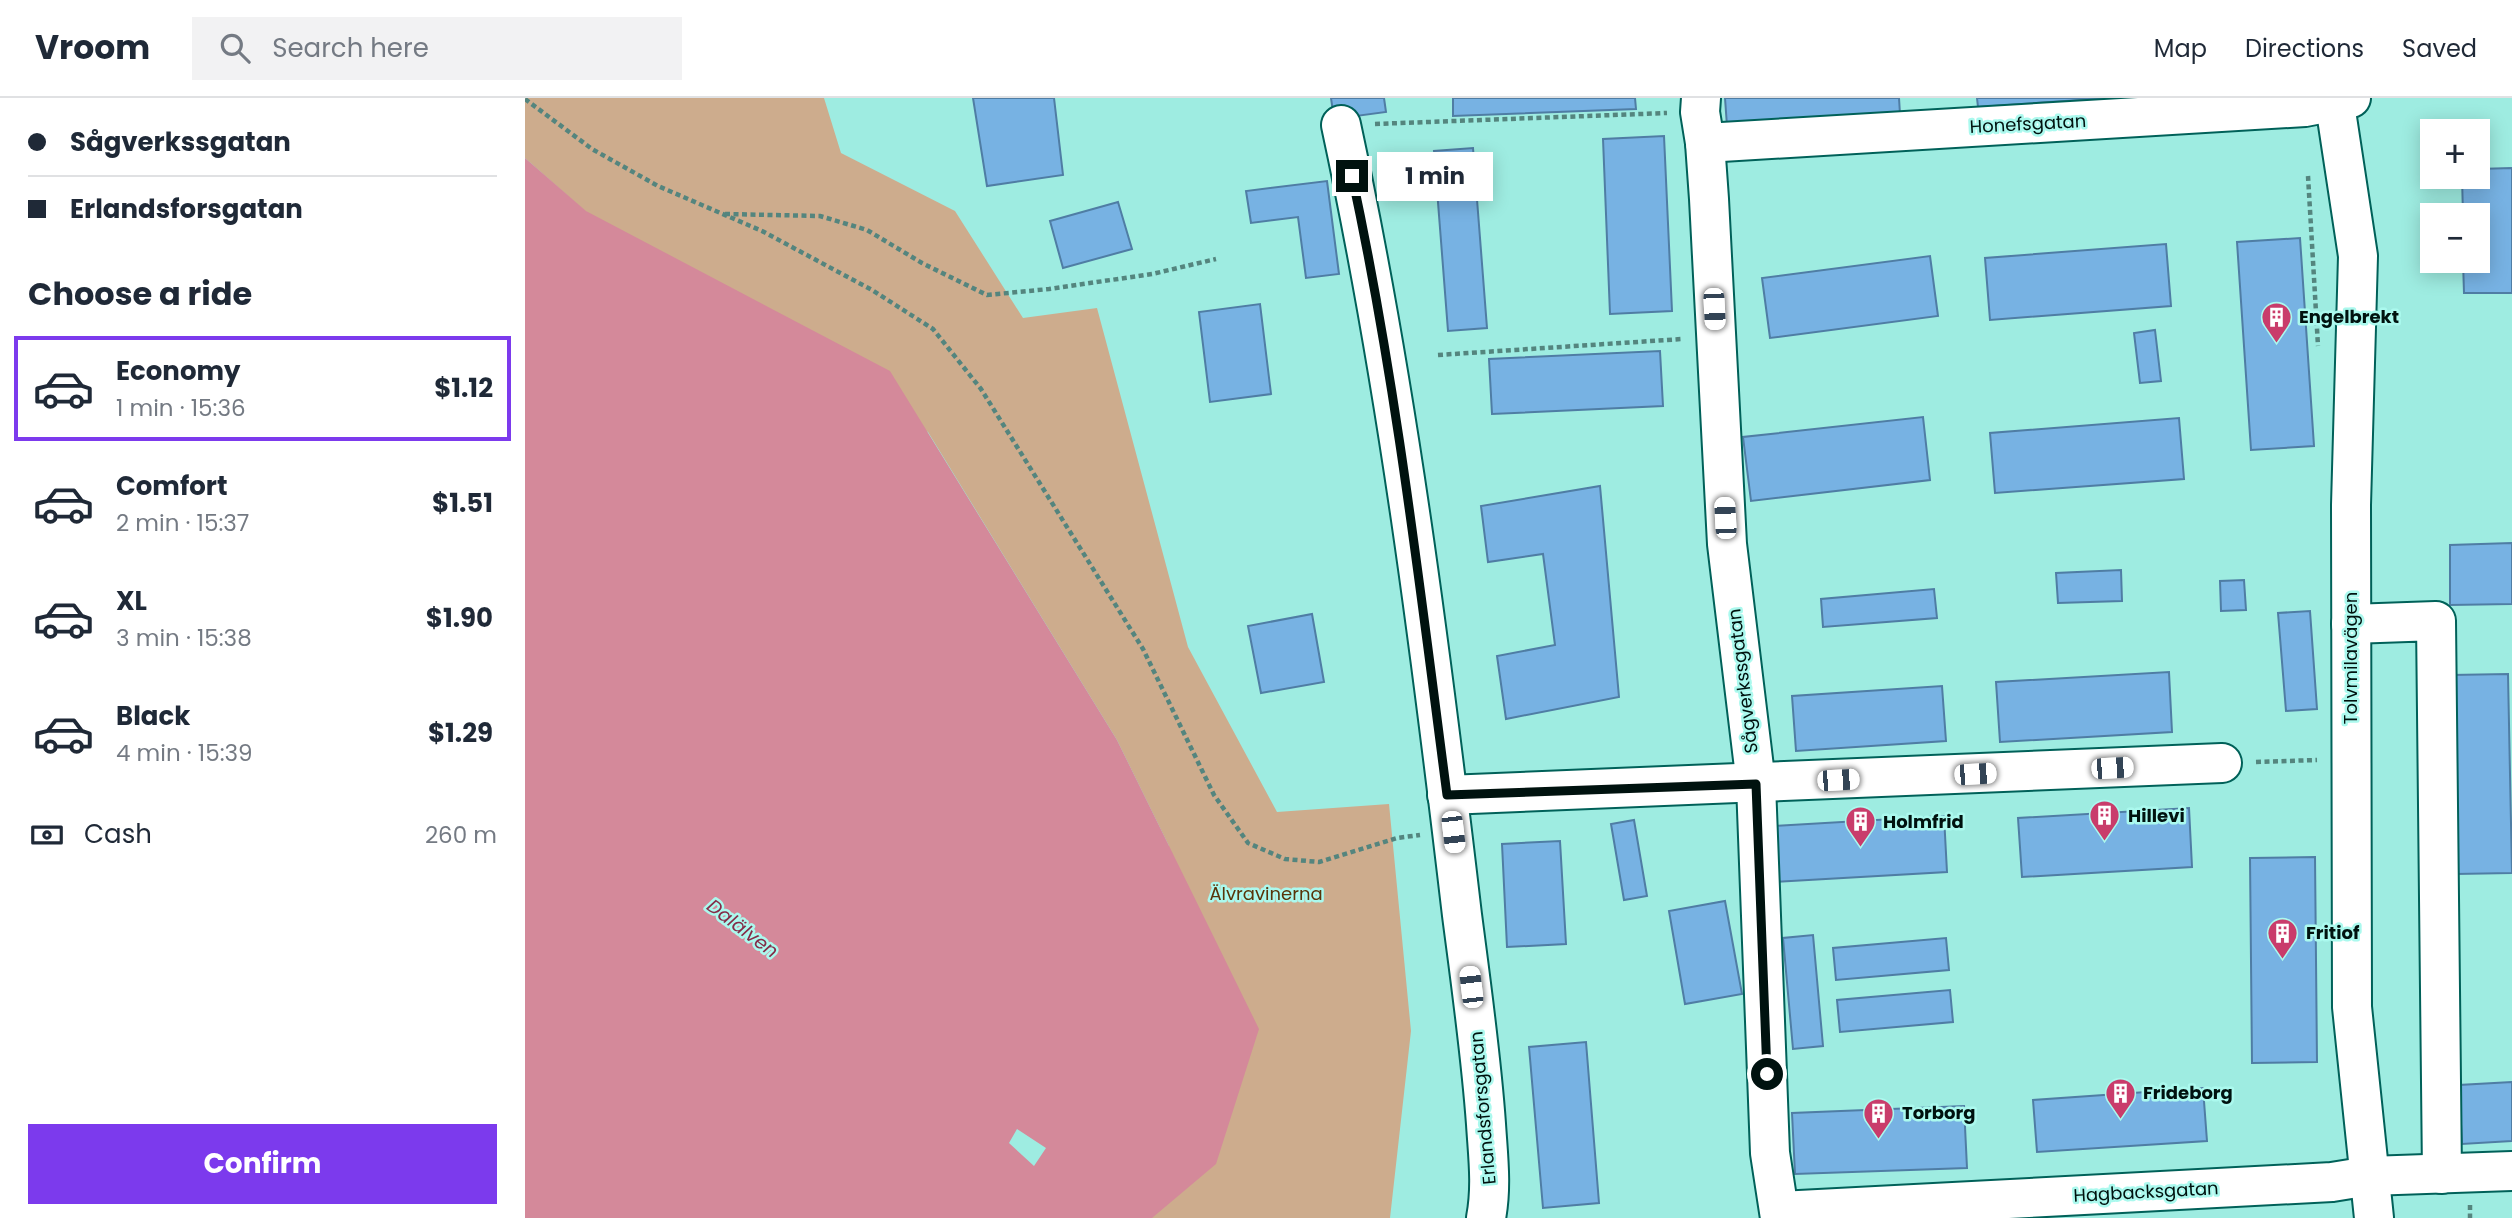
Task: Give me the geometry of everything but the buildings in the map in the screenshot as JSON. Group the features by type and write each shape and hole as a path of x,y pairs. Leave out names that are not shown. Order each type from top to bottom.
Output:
{"street":[{"name":"Honefsgatan","path":"1702,118 2196,106 2305,107 2340,99"},
{"name":"Tolvmilavägen","path":"2340,99 2358,256 2351,505 2352,1007 2374,1218"},
{"name":"Sågverkssgatan","path":"1702,118 1727,544 1756,784 1770,1153 1780,1215"},
{"name":"Erlandsforsgatan","path":"1341,125 1363,226 1401,456 1450,814 1484,1091 1491,1193 1486,1218"},
{"path":"2351,624 2436,621 2442,1174"},
{"path":"1450,814 1756,784 2222,763"},
{"name":"Hagbacksgatan","path":"1780,1215 2169,1205 2369,1176 2512,1171"}],"path":[{"path":"525,99 592,149 658,186 762,231 872,290 933,329 981,389 1143,649 1214,795 1248,842 1285,859 1319,862 1397,838 1450,814"},
{"path":"1341,125 1702,118"},
{"path":"722,214 820,216 856,226 987,295 1152,274 1216,259"},
{"path":"1438,355 1716,337"},
{"path":"2222,763 2329,760"}],"green space":[{"name":"Älvravinerna","path":"525,98 824,98 841,153 955,211 1023,318 1097,308 1188,647 1277,812 1389,804 1411,1031 1390,1218 1103,1218 1169,855 1169,846 1117,740 928,432 585,211 525,158"}],"water":[{"name":"Dalälven","path":"525,158 586,211 890,371 1117,740 1259,1029 1216,1164 1152,1218 525,1218","holes":["1017,1129 1046,1148 1034,1166 1009,1143"]}],"place":[{"name":"Engelbrekt","path":"2276,344"},
{"name":"Hillevi","path":"2105,843"},
{"name":"Holmfrid","path":"1860,849"},
{"name":"Fritiof","path":"2283,960"},
{"name":"Frideborg","path":"2120,1120"},
{"name":"Torborg","path":"1879,1140"}],"route":[{"path":"1352,176 1363,226 1401,456 1447,795 1756,784 1767,1074"}]}
